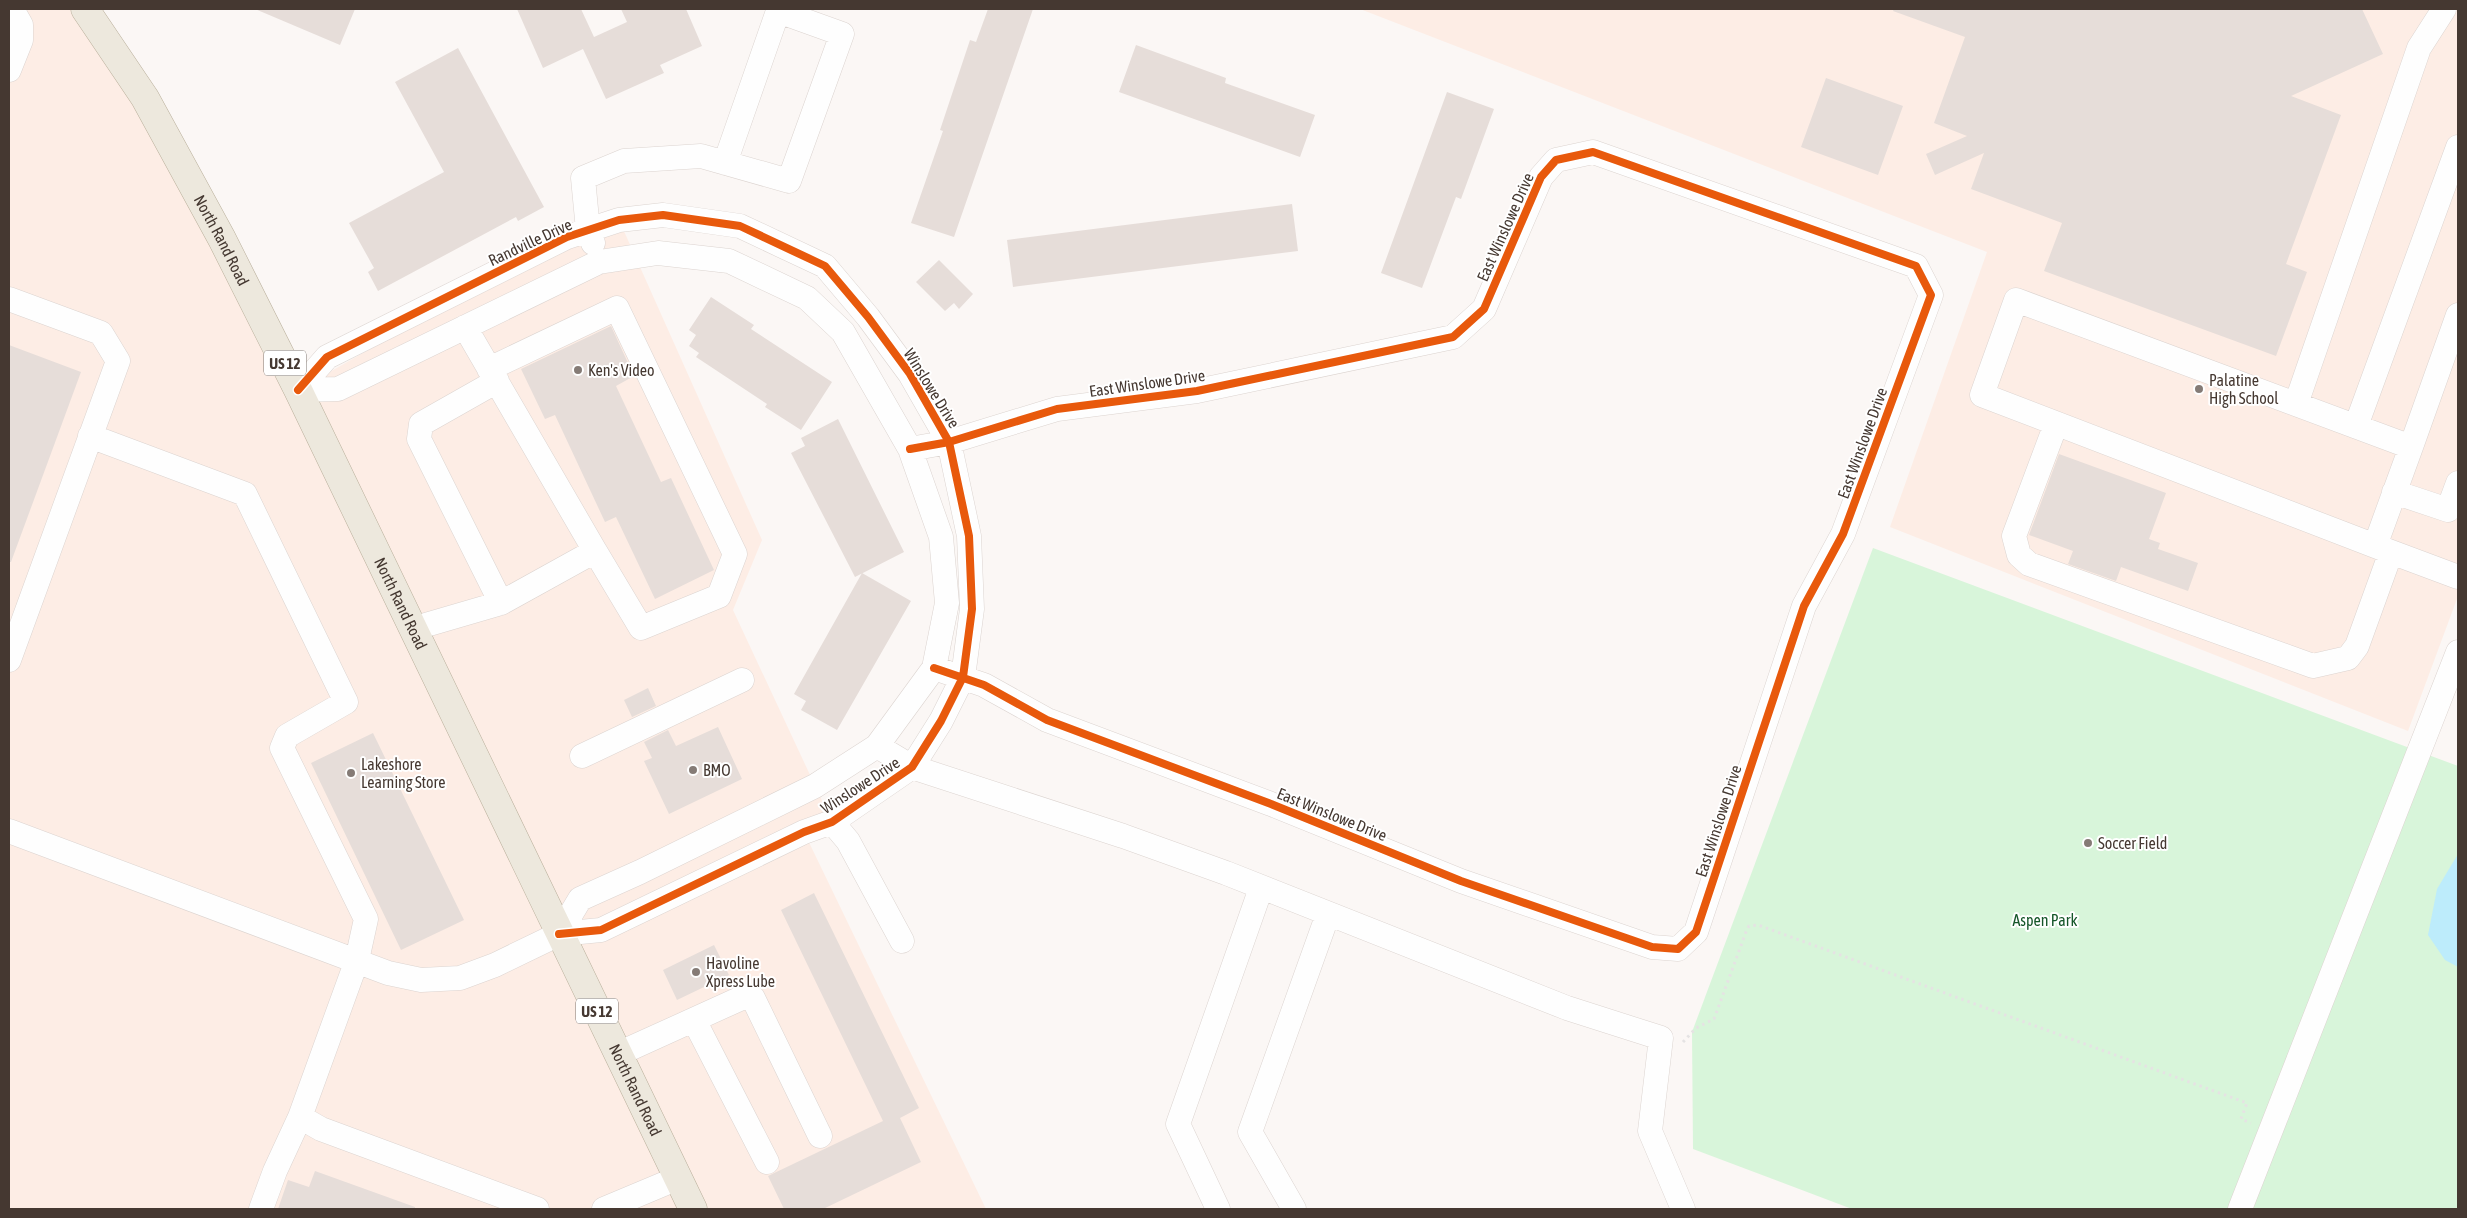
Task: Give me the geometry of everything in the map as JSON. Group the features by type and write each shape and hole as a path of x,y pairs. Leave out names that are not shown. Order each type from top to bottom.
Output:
{"main road":[{"name":"North Rand Road","path":"85,9 145,98 222,239 298,390 559,934 694,1209"}],"street":[{"path":"9,70 21,40 21,25 12,9"},
{"path":"2296,404 2419,48 2444,9"},
{"path":"588,230 583,178 624,161 702,156 725,163 789,181 842,34 778,11 725,163"},
{"path":"2356,426 2458,147"},
{"name":"East Winslowe Drive","path":"910,449 949,442 1057,408 1197,391 1453,337 1484,309 1541,177 1556,160 1593,152 1916,266 1931,295 1843,534 1804,606 1696,932 1678,950 1652,947 1461,881 1271,804 1047,720 963,677 934,668"},
{"name":"Randville Drive","path":"298,390 326,357 567,237 619,220 663,215 740,226 825,266"},
{"name":"Randville Drive","path":"588,230 599,262"},
{"name":"Winslowe Drive","path":"559,934 580,899 640,872 815,786 877,746 934,668 947,603 941,537 910,449 843,332 807,298 730,261 658,253 599,262"},
{"path":"298,390 338,389 599,262"},
{"name":"Winslowe Drive","path":"559,934 601,930 804,832 832,822 912,767 941,721 963,677 972,609 969,536 949,442 910,374 868,317 825,266"},
{"path":"9,299 101,333 118,361 9,660"},
{"path":"2411,446 2016,300 1982,395 2458,577"},
{"path":"465,327 493,375 595,551 641,628 719,596 735,554 617,308 493,375 421,424 419,439 501,603"},
{"path":"2056,424 2014,536 2019,555 2029,564 2312,666 2348,658 2357,646 2383,549 2394,492 2458,316"},
{"path":"90,436 245,494 346,702 287,736 282,748 366,919 357,960 300,1117 275,1171 261,1209"},
{"path":"2394,492 2448,510 2458,483"},
{"path":"412,629 501,603 595,551"},
{"path":"2240,1209 2458,652"},
{"path":"582,756 742,680"},
{"path":"877,746 912,767 1123,836 1567,1008 1660,1038 1650,1131 1683,1209"},
{"path":"832,822 848,841 902,941"},
{"path":"9,831 388,972 421,980 460,978 495,965 559,934"},
{"path":"1218,1209 1178,1124 1261,888"},
{"path":"1294,1209 1250,1132 1328,914"},
{"path":"618,1054 746,996 753,998 820,1136"},
{"path":"694,1020 767,1162"},
{"path":"300,1117 322,1129 537,1209"},
{"path":"608,1208 678,1178"}],"path":[{"path":"1660,1043 1681,1044 1696,1028 1714,1019 1746,932 1749,926 1758,925 2247,1103 2241,1119 2270,1130"}],"shaded area":[{"path":"9,9 85,9 298,390 567,237 619,220 762,540 733,610 832,822 804,832 986,1209 9,1209"},
{"name":"Palatine High School","path":"1360,9 2458,9 2458,596 2408,731 1890,527 1987,252"}],"green space":[{"name":"Aspen Park","path":"1873,548 2458,766 2458,1209 1852,1209 1693,1149 1692,1032"}],"water":[{"path":"2458,854 2458,967 2445,960 2428,935 2437,889"}],"building":[{"path":"255,9 355,9 340,45"},
{"path":"517,9 581,9 594,37 627,22 621,9 686,9 702,46 660,65 664,73 606,99 583,49 543,68"},
{"path":"988,9 1033,9 954,237 911,223 943,131 940,130 970,40 976,42"},
{"path":"1894,9 2362,9 2383,54 2291,96 2341,115 2286,264 2307,272 2276,356 2044,271 2062,223 1971,189 1984,153 1935,175 1926,154 1967,136 1934,123 1965,37 1893,11"},
{"path":"1136,45 1226,78 1225,83 1315,115 1300,157 1119,92"},
{"path":"458,48 544,207 518,221 516,217 378,291 368,272 374,268 349,223 444,172 395,82"},
{"path":"1826,78 1903,106 1878,175 1801,147"},
{"path":"1447,92 1494,109 1461,199 1456,197 1422,288 1381,273"},
{"path":"1292,204 1298,251 1013,287 1007,240"},
{"path":"939,260 973,294 959,309 954,303 945,311 916,282"},
{"path":"711,297 754,325 751,329 832,382 801,430 765,407 767,404 696,357 699,353 689,346 696,335 689,330"},
{"path":"611,326 634,376 616,386 661,482 671,478 714,570 655,599 616,517 605,522 555,415 545,419 521,369"},
{"path":"9,345 81,372 11,562 9,562"},
{"path":"838,419 904,552 855,577 791,453 805,446 801,438"},
{"path":"2059,454 2166,493 2149,539 2160,543 2158,549 2198,563 2188,591 2121,567 2116,581 2068,564 2073,551 2029,535"},
{"path":"862,573 911,601 837,730 801,710 806,701 794,694"},
{"path":"648,688 656,706 632,717 624,700"},
{"name":"BMO","path":"718,727 742,779 669,814 644,761 652,758 644,742 668,730 676,746"},
{"path":"373,733 464,920 401,950 311,763"},
{"path":"814,893 919,1108 900,1118 921,1162 823,1209 784,1209 768,1176 883,1121 781,910"},
{"name":"Havoline Xpress Lube","path":"714,945 729,975 677,1000 663,970"},
{"path":"315,1171 415,1207 415,1209 278,1209 288,1180 309,1187"}],"cycle path":[{"path":"910,449 949,442 1057,409 1197,391 1453,337 1484,309 1541,177 1556,160 1593,152 1916,266 1931,295 1843,534 1804,606 1696,932 1678,949 1652,947 1461,881 1271,804 1047,720 984,685 934,668"},
{"path":"298,390 327,357 567,237 619,220 663,215 740,226 825,266 868,317 910,374 949,442 969,536 972,609 963,677 941,721 912,767 832,822 804,832 601,930 559,934"}],"place":[{"name":"Ken's Video","path":"578,370"},
{"name":"Palatine High School","path":"2199,389"},
{"name":"BMO","path":"693,770"},
{"name":"Lakeshore Learning Store","path":"351,773"},
{"name":"Soccer Field","path":"2088,843"},
{"name":"Havoline Xpress Lube","path":"696,972"}]}
